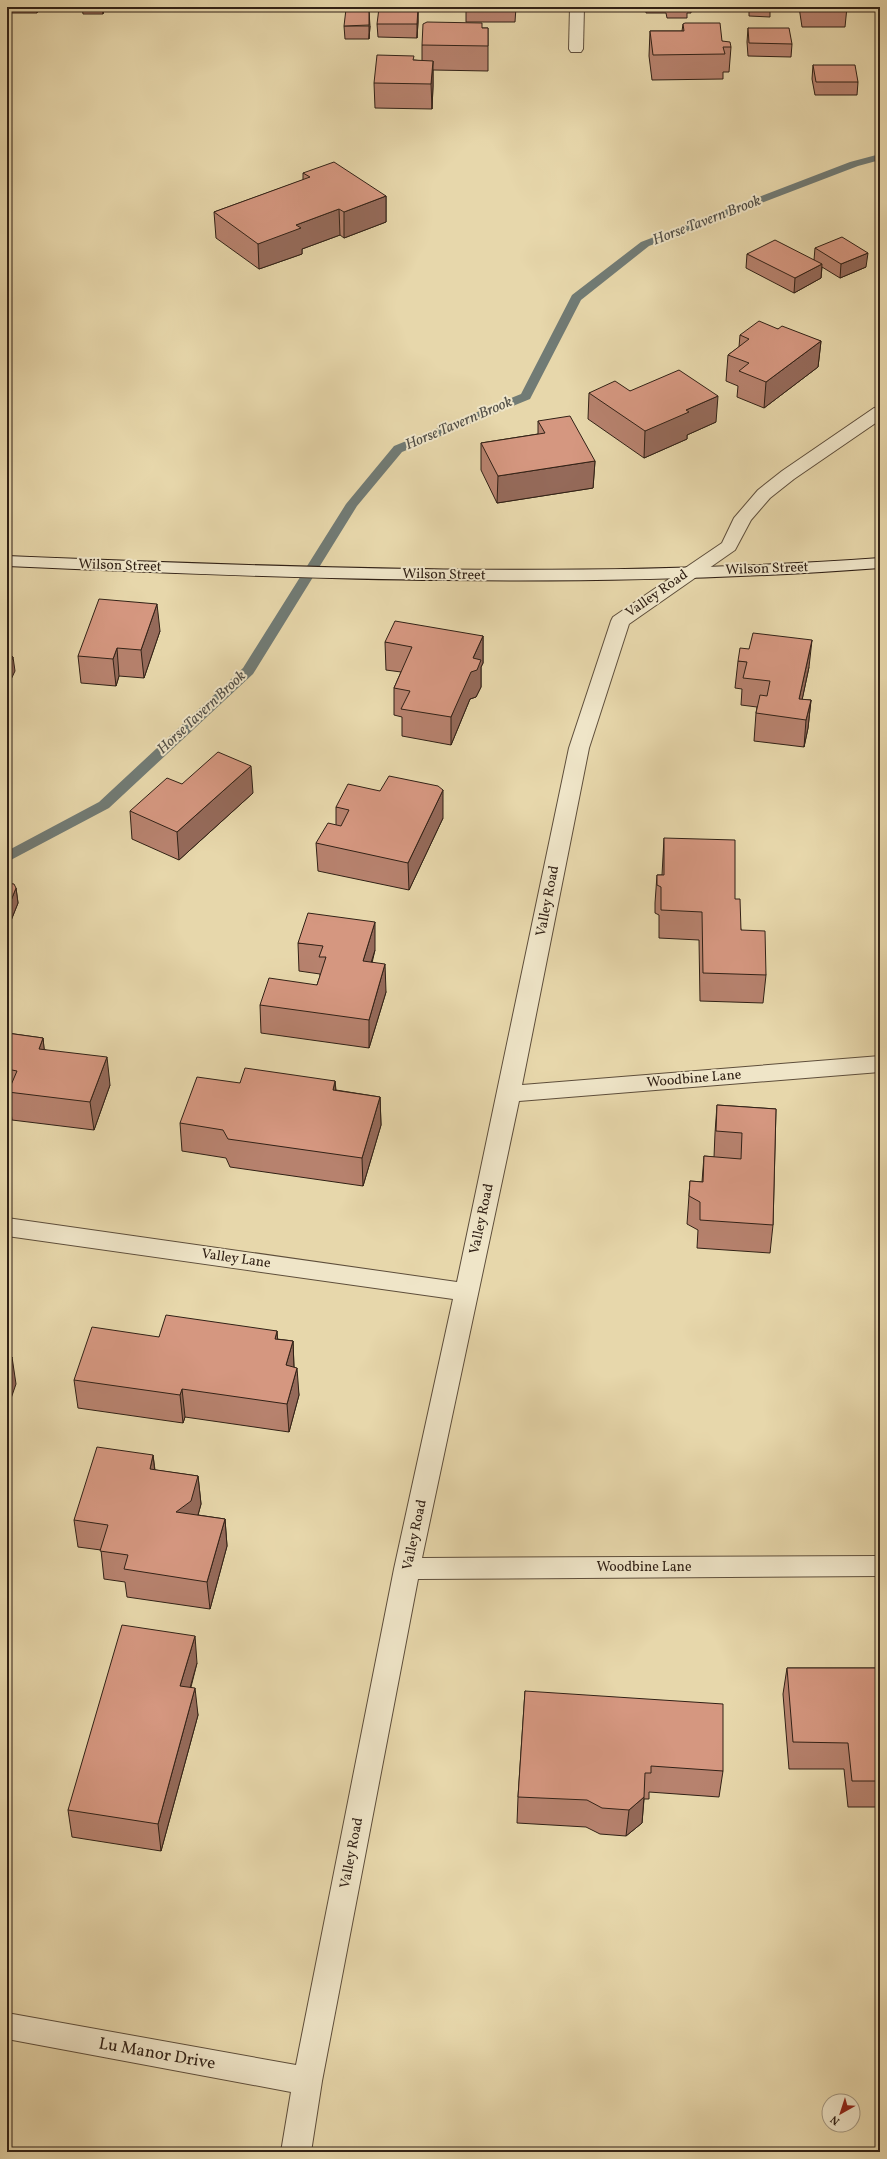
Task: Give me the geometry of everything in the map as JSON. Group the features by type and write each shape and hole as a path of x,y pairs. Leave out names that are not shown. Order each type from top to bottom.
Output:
{"street":[{"path":"576,49 577,7"},
{"name":"Valley Road","path":"296,2152 307,2082 407,1569 509,1094 579,748 620,621 690,571 729,546 743,518 764,494 788,475 880,412"},
{"name":"Wilson Street","path":"7,561 273,572 525,576 880,563"},
{"name":"Woodbine Lane","path":"509,1094 880,1064"},
{"name":"Valley Lane","path":"7,1227 466,1292"},
{"name":"Woodbine Lane","path":"407,1569 880,1566"},
{"name":"Lu Manor Drive","path":"7,2026 307,2082"}],"building":[{"path":"379,8 418,8 417,24 377,24"},
{"path":"346,9 366,10 369,12 369,25 344,26"},
{"path":"427,22 482,23 482,28 488,28 488,46 422,45 423,24"},
{"path":"720,23 722,41 730,42 731,47 723,47 725,54 653,55 650,31 684,31 683,24"},
{"path":"748,28 789,28 792,44 749,43"},
{"path":"377,55 414,56 413,60 433,61 431,84 374,83"},
{"path":"813,65 855,65 858,82 816,82"},
{"path":"334,162 386,196 344,212 339,209 296,225 301,228 258,244 214,212 310,177 303,173"},
{"path":"842,237 868,253 841,264 815,248"},
{"path":"775,240 822,264 795,278 747,254"},
{"path":"759,321 778,329 782,326 821,341 766,382 739,371 749,363 728,355 749,339 740,335"},
{"path":"679,370 718,396 686,410 689,412 645,431 589,393 615,381 630,391"},
{"path":"570,416 595,461 498,476 481,443 545,433 538,421"},
{"path":"99,599 157,604 141,650 117,648 113,659 78,656"},
{"path":"395,621 483,636 473,658 481,660 477,670 471,672 451,717 401,709 410,691 394,688 412,647 385,642"},
{"path":"753,633 812,640 799,699 811,700 806,720 756,713 760,695 767,696 770,681 743,678 747,662 738,661 740,648 749,649"},
{"path":"7,652 13,657 7,670"},
{"path":"218,752 251,766 177,832 130,811 167,778 182,784"},
{"path":"389,776 438,786 443,790 408,863 316,843 328,823 341,826 349,810 336,807 348,784 380,791"},
{"path":"664,838 735,840 735,899 740,899 741,930 765,931 766,975 703,973 702,912 661,910 661,887 657,885 657,875 664,875"},
{"path":"7,883 14,884 16,888 8,908 7,908"},
{"path":"308,913 375,922 363,961 385,964 369,1020 260,1005 269,978 317,985 326,957 319,957 323,946 298,943"},
{"path":"7,1033 43,1038 39,1049 107,1057 90,1102 8,1092 17,1071 7,1069"},
{"path":"245,1068 335,1081 333,1090 380,1097 362,1158 228,1139 223,1130 180,1123 197,1077 240,1083"},
{"path":"717,1105 776,1109 773,1225 700,1220 700,1202 689,1196 690,1181 703,1182 704,1156 741,1159 742,1133 716,1131"},
{"path":"166,1315 277,1331 275,1339 293,1341 286,1365 297,1368 287,1404 182,1389 180,1395 74,1380 92,1327 159,1337"},
{"path":"7,1356 12,1357 7,1370"},
{"path":"97,1447 153,1455 150,1469 198,1476 191,1501 176,1512 225,1519 207,1582 124,1569 128,1555 100,1551 108,1525 74,1520"},
{"path":"122,1625 195,1636 180,1686 195,1688 158,1824 68,1810"},
{"path":"787,1668 880,1668 880,1781 852,1781 848,1743 793,1742"},
{"path":"525,1691 723,1704 723,1771 651,1766 651,1773 645,1773 644,1797 629,1810 602,1808 587,1800 518,1797"}],"waterway":[{"name":"Horse Tavern Brook","path":"7,857 104,805 248,671 352,504 398,449 526,396 576,298 645,244 854,164 880,157"}]}
